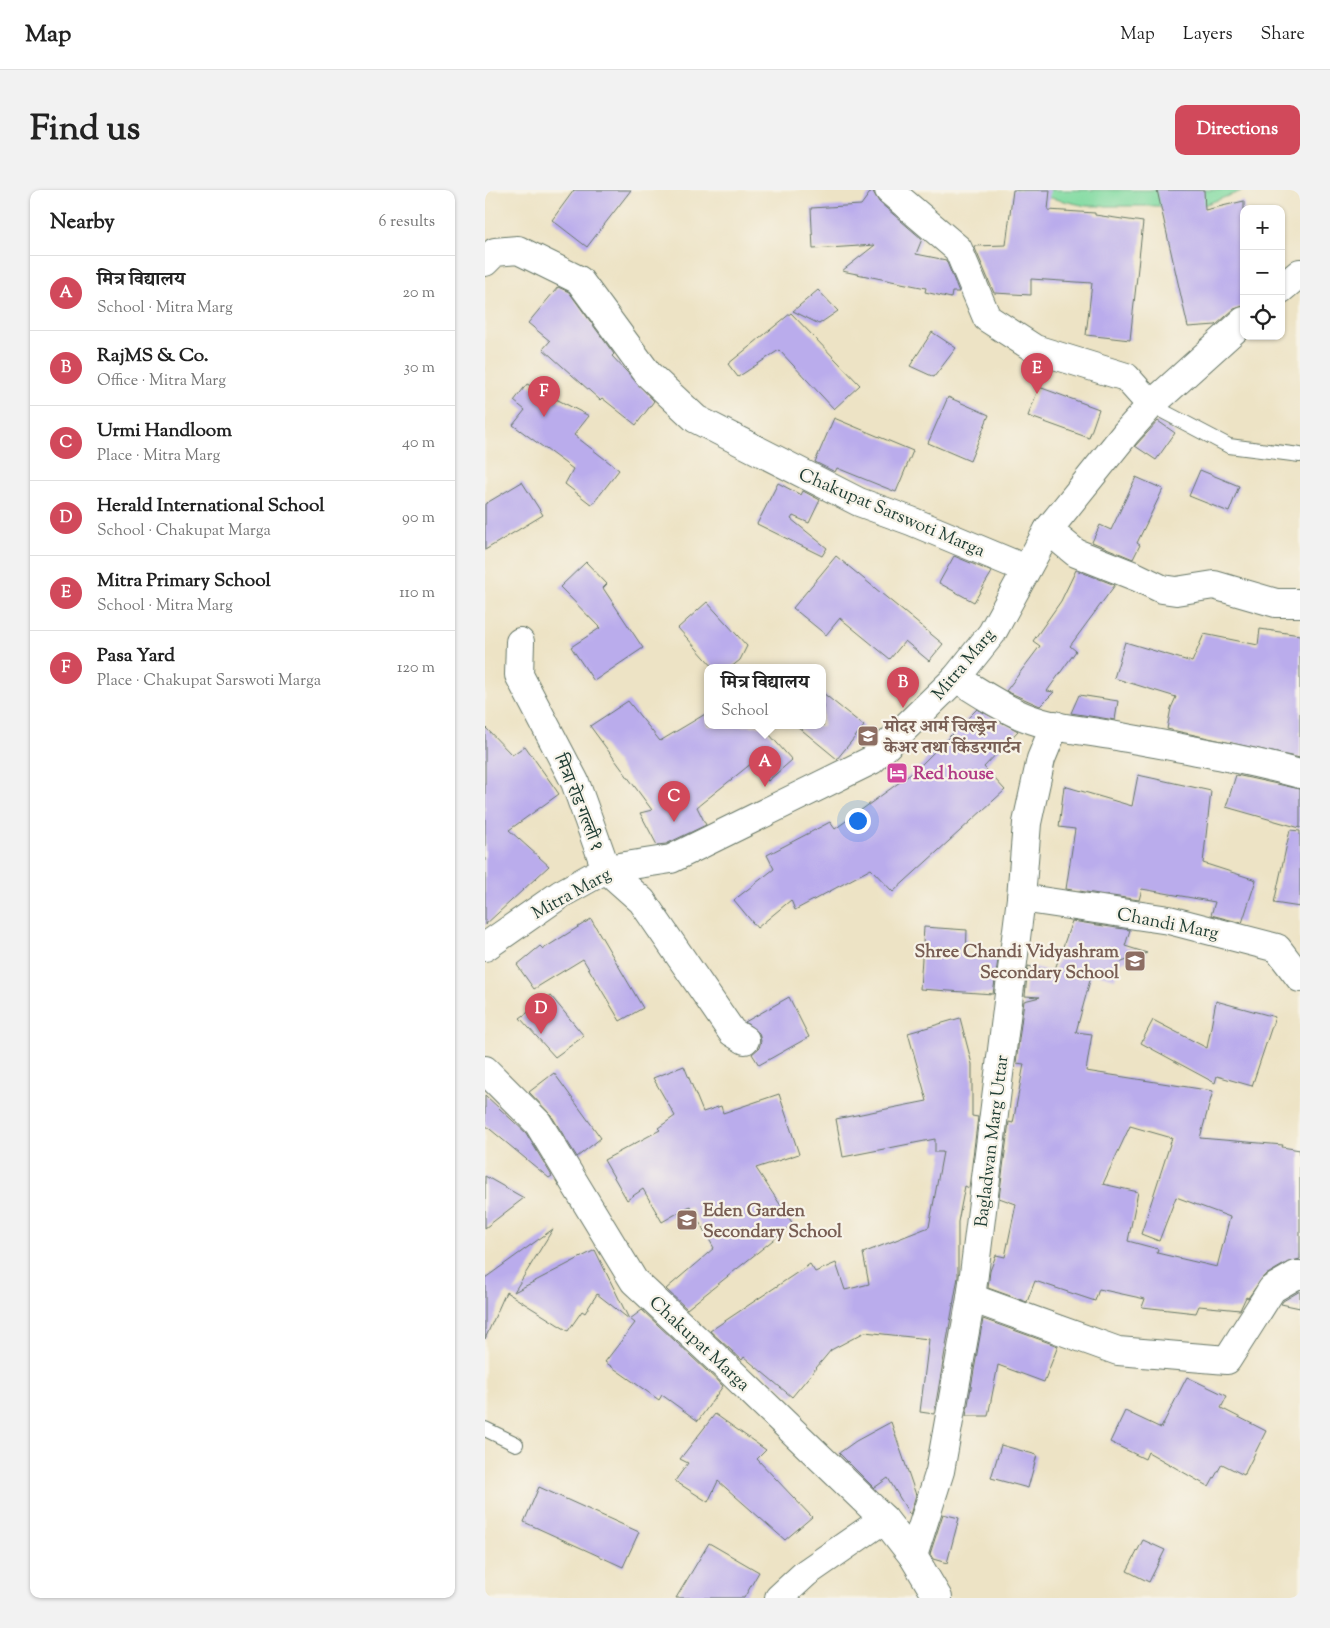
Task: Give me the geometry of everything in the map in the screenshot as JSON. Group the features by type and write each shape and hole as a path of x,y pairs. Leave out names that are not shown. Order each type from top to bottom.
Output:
{"street":[{"path":"889,190 958,249 987,318 1035,349 1125,377 1151,405"},
{"name":"Chakupat Sarswoti Marga","path":"485,262 495,252 518,250 579,280 648,374 696,419 859,502 911,521 1025,569"},
{"path":"1285,285 1300,272"},
{"name":"Mitra Marg","path":"485,947 561,894 606,869 671,859 872,760 956,678 992,633 1025,569 1048,530 1126,433 1151,405 1240,325"},
{"path":"1048,530 1076,553 1137,577 1162,590 1176,591 1214,585 1276,602 1300,603"},
{"name":"मित्रा रोड गल्ली १","path":"519,642 519,675 575,782 606,869 642,901 732,1032 745,1040"},
{"path":"956,678 1026,718 1055,726 1205,754 1247,759 1300,774"},
{"name":"Bagladwan Marg Uttar","path":"913,1556 940,1471 971,1298 1021,898 1027,823 1041,759 1055,726"},
{"name":"Chandi Marg","path":"1021,898 1169,920 1277,948 1300,978"},
{"name":"Chakupat Marga","path":"485,1070 538,1123 634,1281 884,1519 913,1556 938,1598"},
{"path":"971,1298 1118,1350 1227,1360 1272,1289 1296,1274 1300,1275"},
{"path":"779,1598 806,1573 884,1519"}],"lane":[{"path":"1151,405 1229,446 1300,455"},
{"path":"485,1429 516,1444"}],"green space":[{"path":"1015,190 1245,190 1201,206 1086,206"}],"building":[{"path":"574,190 631,190 587,247 552,220"},
{"path":"872,190 879,202 922,239 916,254 946,260 959,292 952,292 951,298 925,292 926,288 842,271 875,245 813,249 811,208 861,205"},
{"path":"1013,190 1050,190 1048,210 1095,213 1095,215 1143,222 1130,340 1086,335 1092,283 1031,279 1031,295 994,293 974,246 1006,245"},
{"path":"1157,190 1204,190 1205,210 1244,201 1244,205 1240,205 1240,307 1234,309 1216,325 1188,327"},
{"path":"558,287 569,292 614,354 612,356 654,401 636,425 602,398 600,400 543,349 550,341 528,323"},
{"path":"818,290 838,311 819,324 793,311"},
{"path":"791,313 860,385 834,409 779,350 738,377 728,364"},
{"path":"932,332 956,348 934,377 910,366"},
{"path":"527,384 589,416 574,435 619,470 592,505 565,484 573,469 513,425 525,410 514,401"},
{"path":"1039,387 1099,409 1089,438 1028,416"},
{"path":"948,397 989,415 970,461 928,443"},
{"path":"834,418 913,451 896,492 837,468 835,472 815,462"},
{"path":"1158,421 1175,433 1156,460 1135,446"},
{"path":"1200,470 1239,486 1229,512 1189,496"},
{"path":"1136,477 1163,489 1137,543 1140,545 1133,559 1092,542 1100,525 1111,530"},
{"path":"522,482 543,515 485,550 485,504"},
{"path":"778,483 801,495 803,491 820,500 809,523 793,516 791,519 827,548 822,556 757,524"},
{"path":"836,556 943,644 929,661 905,641 890,659 840,618 826,635 793,608"},
{"path":"954,556 992,572 974,602 939,583"},
{"path":"586,562 607,584 603,588 643,648 594,681 571,647 600,628 560,587"},
{"path":"1076,570 1115,585 1070,646 1076,651 1047,691 1054,692 1040,706 1006,691 1040,646 1033,641 1061,601"},
{"path":"707,602 747,646 740,660 735,664 710,664 678,628"},
{"path":"1260,629 1300,635 1300,758 1167,729 1171,708 1176,697 1114,678 1125,642 1192,662 1204,634 1258,645"},
{"path":"826,695 864,726 837,759 801,729 826,729"},
{"path":"1079,695 1118,701 1115,720 1071,713"},
{"path":"628,701 660,741 704,715 704,729 765,729 792,760 768,781 752,763 697,807 706,825 666,844 657,845 640,813 652,810 590,726"},
{"path":"977,709 1018,731 984,767 1005,790 893,892 871,869 795,910 791,900 757,928 734,900 774,869 767,855 830,822 835,829 915,771"},
{"path":"485,727 512,755 525,746 559,794 509,830 549,866 485,925"},
{"path":"1138,775 1211,791 1203,863 1256,880 1242,923 1211,915 1215,902 1142,889 1139,900 1066,889 1075,829 1059,827 1064,786 1132,806"},
{"path":"1236,775 1300,789 1300,828 1226,807"},
{"path":"1290,830 1300,831 1300,907 1274,903"},
{"path":"591,919 643,1008 620,1021 583,959 534,989 517,965 540,946 543,949"},
{"path":"1072,921 1130,930 1125,946 1147,953 1119,963 1115,979 1092,973 1076,1032 1092,1034 1086,1071 1213,1091 1200,1138 1283,1145 1282,1147 1300,1150 1300,1259 1288,1262 1264,1276 1248,1298 1246,1297 1240,1310 1199,1306 1196,1313 1142,1307 1145,1299 1099,1289 1095,1301 1035,1281 1027,1302 988,1288 990,1271 996,1255 1005,1257 1016,1204 999,1198 1009,1122 1013,1123 1024,1064 1016,1063 1024,1001 1040,997 1025,996 1028,966 1054,972","holes":["1130,1126 1172,1138 1141,1234 1159,1241 1176,1197 1230,1217 1217,1267 1157,1253 1158,1249 1128,1241 1138,1192 1103,1184"]},
{"path":"924,927 967,930 966,957 998,960 993,994 920,989"},
{"path":"551,996 584,1036 555,1057 520,1018"},
{"path":"789,997 809,1037 759,1065 752,1054 759,1048 761,1041 759,1033 745,1022"},
{"path":"1216,1001 1275,1017 1252,1086 1217,1076 1215,1083 1141,1043 1153,1020 1207,1048"},
{"path":"960,1018 972,1064 972,1116 978,1117 969,1188 965,1186 958,1222 958,1277 934,1414 920,1412 929,1339 865,1332 831,1350 792,1397 744,1357 742,1360 710,1331 810,1264 815,1272 836,1263 845,1290 869,1284 863,1253 929,1227 943,1152 935,1152 935,1139 843,1157 836,1119 927,1101 908,1033"},
{"path":"684,1066 703,1112 721,1106 723,1113 779,1094 799,1154 756,1168 793,1224 687,1309 666,1289 714,1248 690,1206 662,1222 643,1189 627,1200 604,1160 660,1130 658,1128 675,1116 653,1078"},
{"path":"554,1073 601,1138 577,1157 551,1115 529,1092"},
{"path":"485,1095 526,1133 552,1176 549,1178 485,1125"},
{"path":"485,1176 524,1198 485,1228"},
{"path":"553,1229 514,1292 595,1250 629,1319 597,1294 585,1313 582,1311 568,1331 506,1292 485,1339 485,1278"},
{"path":"1300,1291 1300,1308 1281,1304 1283,1301"},
{"path":"642,1310 723,1386 698,1421 662,1395 659,1400 605,1362 635,1323 630,1319"},
{"path":"983,1319 1058,1346 1044,1382 998,1365 988,1416 966,1416"},
{"path":"1187,1377 1227,1396 1221,1408 1266,1431 1244,1475 1222,1464 1209,1487 1148,1452 1145,1459 1110,1442 1125,1411 1161,1428"},
{"path":"715,1414 766,1450 757,1459 812,1517 785,1540 718,1481 708,1502 675,1481 688,1463 680,1459"},
{"path":"891,1422 916,1495 910,1515 888,1478 874,1488 839,1453 856,1441"},
{"path":"1001,1445 1037,1455 1028,1488 991,1478"},
{"path":"539,1487 639,1532 623,1567 524,1522"},
{"path":"943,1514 959,1518 947,1563 933,1559 930,1554"},
{"path":"1143,1540 1165,1550 1149,1582 1127,1571"},
{"path":"709,1543 759,1572 744,1598 676,1598"}],"place":[{"name":"Mitra Primary School","path":"1037,394"},
{"name":"Pasa Yard","path":"544,417"},
{"name":"RajMS & Co.","path":"903,708"},
{"name":"मोदर आर्म चिल्ड्रेन केअर तथा किंडरगार्टन","path":"868,736"},
{"name":"Red house","path":"897,773"},
{"name":"मित्र विद्यालय","path":"765,787"},
{"name":"Urmi Handloom","path":"674,822"},
{"name":"Shree Chandi Vidyashram Secondary School","path":"1135,961"},
{"name":"Herald International School","path":"541,1034"},
{"name":"Eden Garden Secondary School","path":"687,1220"}]}
